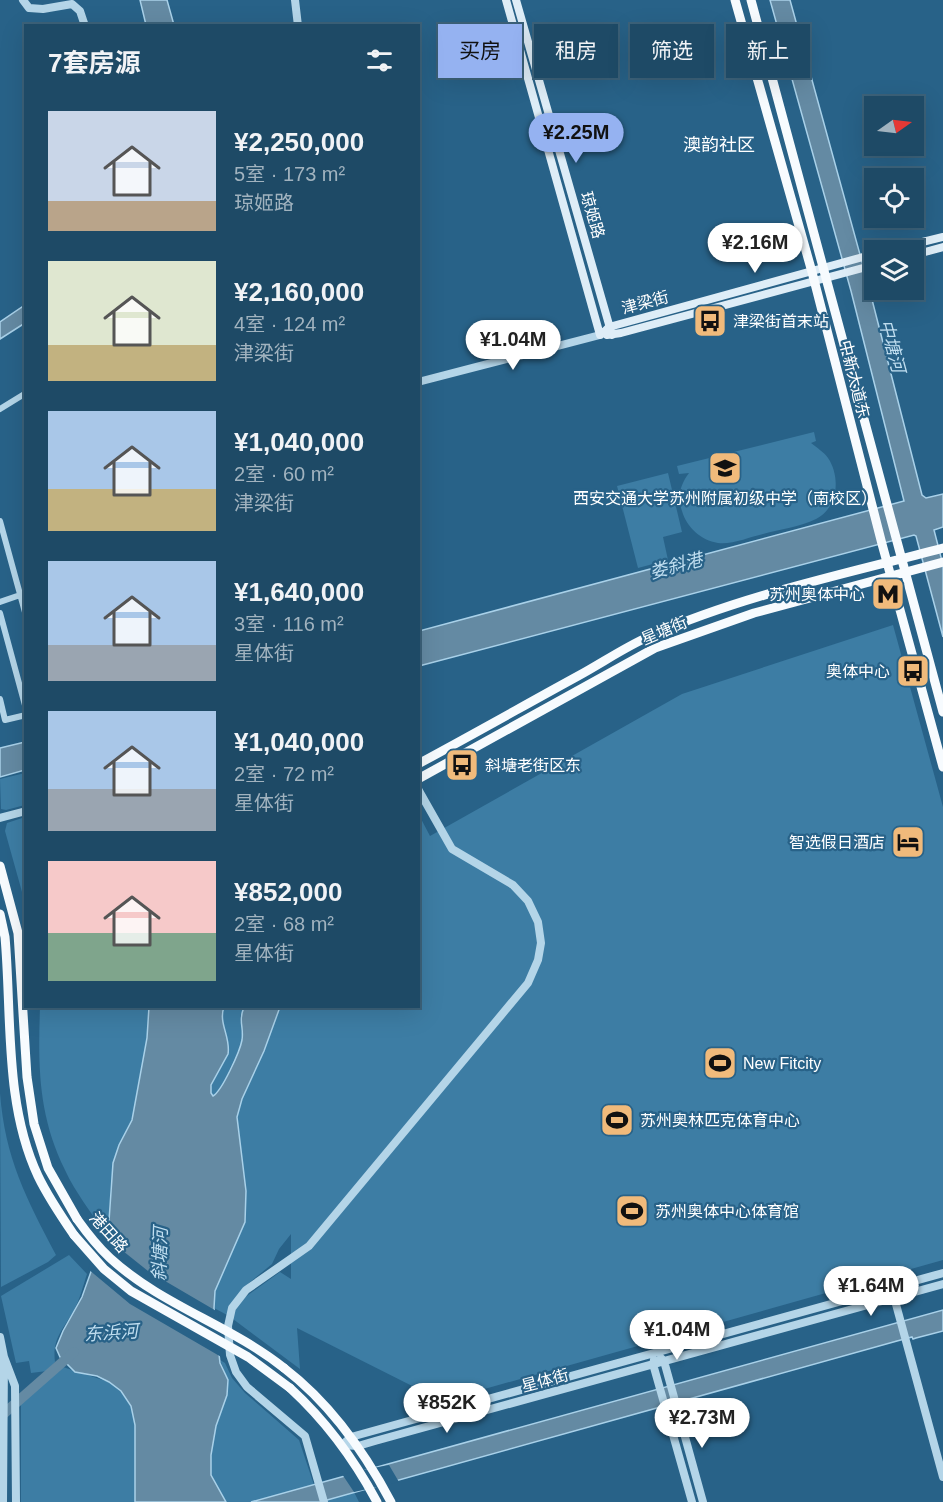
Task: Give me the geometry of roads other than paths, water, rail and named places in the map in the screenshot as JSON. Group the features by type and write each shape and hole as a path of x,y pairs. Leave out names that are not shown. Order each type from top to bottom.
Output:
{"main road":[{"name":"琼姬路","path":"506,0 600,335"},
{"name":"琼姬路","path":"516,0 611,331"},
{"name":"中新大道东","path":"735,0 813,277 943,767"},
{"name":"中新大道东","path":"751,0 943,712"},
{"path":"924,242 943,237"},
{"path":"924,253 943,248"},
{"name":"津梁街","path":"600,335 813,277 826,273 842,263 864,257"},
{"name":"津梁街","path":"826,273 845,273 864,268"},
{"name":"星塘街","path":"420,763 593,668 623,649 698,616 750,599 942,548"},
{"name":"星塘街","path":"420,778 655,648 754,613 943,562"},
{"name":"港田路","path":"0,866 21,920 24,990"},
{"name":"港田路","path":"0,914 20,1121 37,1175 74,1235 104,1269 131,1291 248,1357 290,1388 320,1417 342,1445 377,1502"},
{"path":"1,925 21,920"},
{"path":"2,938 22,932"},
{"name":"港田路","path":"25,1008 27,1077 34,1124 48,1168 77,1219 104,1252 132,1276 174,1303 262,1353 284,1368 315,1395 358,1446 391,1502"}],"street":[{"path":"23,0 29,8 43,9 72,4 80,10 84,24"},
{"path":"295,0 298,24"},
{"name":"津梁街","path":"420,381 600,335"},
{"path":"0,409 24,394"},
{"path":"0,521 22,594 0,602"},
{"path":"0,613 24,702"},
{"path":"0,699 5,720 24,715"},
{"path":"324,1502 305,1436 247,1387 236,1372 230,1356 228,1326 232,1308 246,1290 309,1246 528,983 540,951 538,922 528,901 513,885 452,849 420,793"},
{"path":"0,818 24,812"},
{"name":"星体街","path":"342,1445 351,1437 943,1273"},
{"name":"星体街","path":"342,1445 358,1446 943,1284"},
{"path":"894,1297 943,1477"},
{"path":"0,1337 4,1357 3,1502"},
{"path":"692,1502 653,1364 656,1353 664,1361 704,1502"},
{"path":"4,1357 13,1377 16,1393 16,1502"},
{"path":"3,1427 17,1431"}],"water":[{"path":"140,0 167,0 174,24 146,24"},
{"path":"770,0 790,0 797,24 777,24"},
{"name":"娄斜港","path":"810,73 864,269 864,300 872,300 922,495 926,498 943,494 943,527 934,530 943,565 943,637 914,535 420,666 420,631 904,501 851,291 792,78 810,78"},
{"path":"24,306 24,324 0,339 0,322"},
{"path":"24,742 24,770 0,777 0,748"},
{"name":"斜塘河","path":"149,1008 224,1008 223,1019 228,1054 211,1085 213,1096 226,1079 241,1045 241,1017 244,1008 280,1008 264,1051 242,1099 237,1117 246,1191 245,1222 215,1291 214,1308 220,1363 228,1380 227,1395 216,1426 211,1455 211,1475 226,1502 135,1502 135,1425 131,1406 121,1391 109,1382 97,1376 75,1372 60,1357 56,1348 82,1297 109,1221 113,1163 132,1120 147,1038"},
{"path":"943,1310 943,1331 897,1341 320,1502 251,1502"}],"waterway":[{"name":"东浜河","path":"0,1417 74,1352"}],"place":[{"name":"津梁街首末站","path":"710,321"},
{"name":"西安交通大学苏州附属初级中学（南校区）","path":"725,468"},
{"name":"苏州奥体中心","path":"888,594"},
{"name":"奥体中心","path":"913,671"},
{"name":"斜塘老街区东","path":"462,765"},
{"name":"智选假日酒店","path":"908,842"},
{"name":"New Fitcity","path":"720,1063"},
{"name":"苏州奥林匹克体育中心","path":"617,1120"},
{"name":"苏州奥体中心体育馆","path":"632,1211"}],"district":[{"name":"澳韵社区","path":"719,145"}],"water label":[{"name":"中塘河","path":"892,346"}]}
